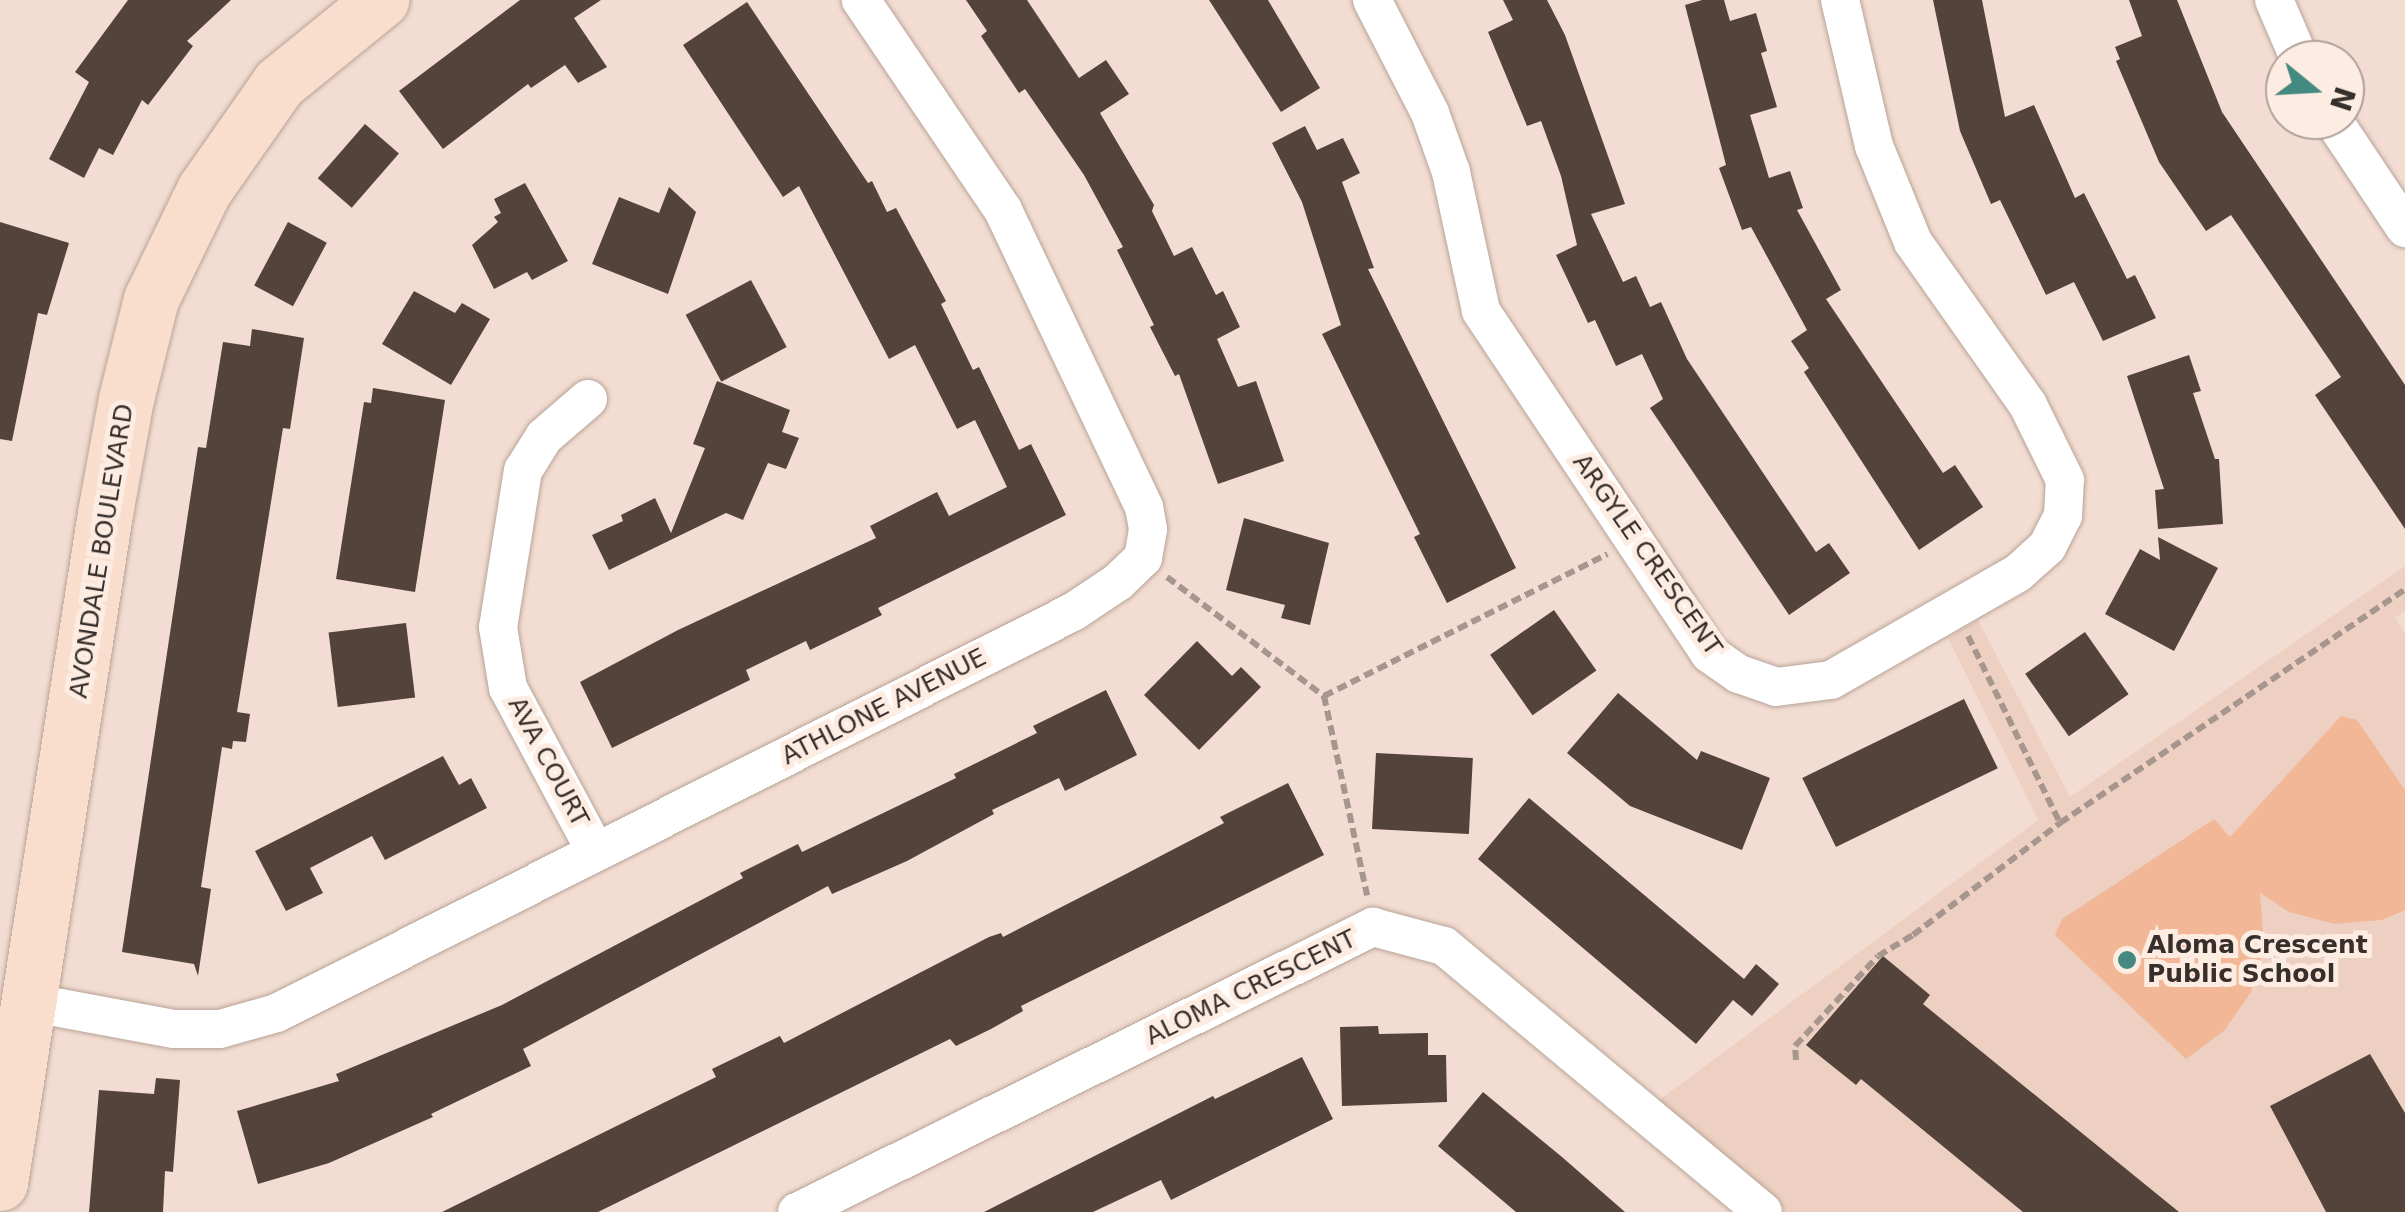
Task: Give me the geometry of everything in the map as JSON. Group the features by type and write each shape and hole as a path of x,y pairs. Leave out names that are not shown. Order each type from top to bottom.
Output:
{"street":[{"name":"AVONDALE BOULEVARD","path":"0,1183 108,494 126,399 152,299 204,190 279,83 381,0"},
{"path":"862,0 1003,210 1144,507 1148,528 1142,558"},
{"name":"ARGYLE CRESCENT","path":"1372,0 1440,142 1481,312 1710,654 1739,674 1776,687 1831,680 2018,573 2047,546 2063,516 2065,480 2028,406 1914,242 1874,146 1840,0"},
{"path":"2274,0 2291,40"},
{"path":"2347,140 2405,228"},
{"name":"AVA COURT","path":"588,399 544,438 523,470 498,627 508,688 596,852"},
{"name":"ATHLONE AVENUE","path":"28,1002 174,1029 220,1029 278,1013 1072,612 1118,582 1142,558"},
{"name":"ALOMA CRESCENT","path":"798,1212 1374,927 1444,946 1763,1212"}],"path":[{"path":"1324,696 1635,540"},
{"path":"1142,558 1324,696 1374,927"},
{"path":"1796,1060 1795,1046 1878,956 1913,935 2060,824 2405,589"},
{"path":"1954,609 2060,824"}],"shaded area":[{"name":"Aloma Crescent Public School","path":"2405,566 2405,611 2395,618 2405,633 2405,1212 1786,1212 1659,1100 2038,820 1948,638 1978,620 2070,797"},
{"path":"2341,716 2357,720 2405,790 2405,910 2382,920 2335,924 2289,912 2260,893 2264,947 2251,992 2224,1031 2186,1059 2055,935 2062,919 2214,819 2230,837"}],"building":[{"path":"128,0 231,0 187,41 193,46 148,105 142,100 113,155 99,148 84,178 49,159 89,82 75,72"},
{"path":"520,0 601,0 574,18 607,67 578,83 565,65 531,88 528,84 443,149 399,91"},
{"path":"966,0 1027,0 1079,78 1106,60 1129,94 1100,113 1154,205 1152,211 1174,256 1192,247 1216,295 1223,291 1240,327 1217,339 1238,387 1256,381 1284,461 1218,484 1179,374 1175,376 1150,327 1154,325 1117,250 1123,247 1084,175 1025,89 1019,93 981,36 987,31"},
{"path":"1209,0 1268,0 1320,88 1281,112"},
{"path":"1503,0 1547,0 1565,35 1625,204 1591,214 1623,282 1636,276 1650,307 1661,302 1687,359 1816,552 1829,543 1850,573 1789,615 1650,408 1663,399 1642,354 1616,366 1595,320 1588,323 1556,255 1577,245 1561,176 1541,121 1527,126 1488,32 1513,20"},
{"path":"1724,0 1730,21 1756,13 1767,51 1761,53 1777,107 1750,115 1769,178 1790,171 1803,208 1797,210 1841,290 1826,299 1943,473 1955,465 1983,507 1919,550 1804,372 1809,368 1791,341 1807,330 1751,227 1742,230 1719,168 1726,165 1685,5"},
{"path":"1933,0 1982,0 2005,117 2034,105 2075,198 2084,193 2127,279 2135,275 2156,318 2103,341 2074,282 2046,295 2000,200 1991,204 1960,131"},
{"path":"2129,0 2177,0 2222,112 2405,385 2405,529 2315,395 2341,377 2231,215 2206,231 2159,162 2116,61 2120,59 2115,47 2142,36"},
{"path":"747,2 868,183 872,181 887,212 896,208 946,301 941,304 973,370 979,367 1019,450 1031,444 1066,515 878,608 882,615 810,650 806,641 746,670 750,680 612,748 580,682 678,630 876,538 870,526 937,492 949,516 1007,487 975,420 957,429 915,345 889,359 799,186 783,197 683,45"},
{"path":"365,124 399,154 352,208 318,178"},
{"path":"1305,126 1317,150 1343,138 1360,173 1342,182 1374,268 1368,269 1516,568 1447,603 1414,537 1420,534 1322,334 1341,325 1302,202 1272,143"},
{"path":"525,183 568,261 532,280 527,272 494,289 472,245 498,222 494,217 501,213 494,199"},
{"path":"669,187 696,212 668,294 592,264 619,197 659,213"},
{"path":"0,222 69,243 47,315 38,313 12,441 0,439"},
{"path":"288,222 327,243 293,306 254,286"},
{"path":"751,280 787,347 721,382 686,315"},
{"path":"414,291 455,313 462,303 490,319 451,385 382,344"},
{"path":"252,329 304,338 290,429 283,428 237,712 250,714 246,742 233,741 232,749 222,747 201,887 211,889 198,976 194,964 122,952 198,447 206,448 223,342 250,346"},
{"path":"2189,355 2201,391 2193,393 2215,459 2219,459 2223,524 2158,529 2155,490 2164,489 2127,376"},
{"path":"717,381 790,410 782,432 799,438 786,469 768,463 743,520 726,513 609,570 592,535 623,521 621,515 655,498 671,533 705,448 693,444"},
{"path":"373,388 445,400 415,592 336,579 364,402 371,403"},
{"path":"1244,518 1329,543 1310,625 1281,618 1285,605 1226,590"},
{"path":"2158,537 2218,568 2174,651 2105,614 2140,549 2160,560"},
{"path":"1554,610 1596,671 1533,715 1490,655"},
{"path":"406,623 415,697 338,707 329,633"},
{"path":"2085,632 2129,694 2069,736 2025,674"},
{"path":"1197,641 1232,676 1241,667 1261,687 1199,750 1144,695"},
{"path":"1106,690 1137,755 1065,791 1059,778 992,810 994,814 907,861 832,894 828,886 523,1049 531,1066 431,1114 433,1117 329,1163 258,1184 237,1111 339,1081 336,1074 502,1005 743,878 740,873 798,844 802,852 956,778 954,774 1037,733 1033,726"},
{"path":"1618,693 1697,760 1701,751 1770,778 1742,850 1630,806 1567,753"},
{"path":"1964,699 1998,768 1836,847 1802,778"},
{"path":"1376,753 1473,758 1469,834 1372,829"},
{"path":"443,756 459,785 471,778 487,808 385,860 372,836 310,868 323,893 286,911 255,851"},
{"path":"1288,783 1324,855 1021,1006 1023,1011 991,1029 956,1046 950,1039 598,1212 442,1212 716,1077 712,1069 780,1036 784,1043 989,937 1001,933 1003,937 1224,823 1220,817"},
{"path":"1529,798 1744,979 1756,964 1779,984 1752,1016 1733,1000 1696,1044 1478,859"},
{"path":"1883,956 1930,995 1923,1004 2179,1212 2023,1212 1861,1079 1856,1085 1806,1045"},
{"path":"1378,1026 1379,1034 1428,1033 1428,1055 1446,1055 1447,1102 1342,1106 1340,1027"},
{"path":"2370,1054 2405,1113 2405,1212 2326,1212 2270,1106"},
{"path":"1302,1057 1333,1119 1171,1200 1161,1180 1093,1212 984,1212 1213,1096 1215,1099"},
{"path":"156,1078 180,1080 173,1172 165,1171 163,1212 89,1212 99,1090 154,1094"},
{"path":"1483,1092 1625,1212 1516,1212 1438,1146"}],"place":[{"name":"Aloma Crescent Public School","path":"2127,960"}]}
